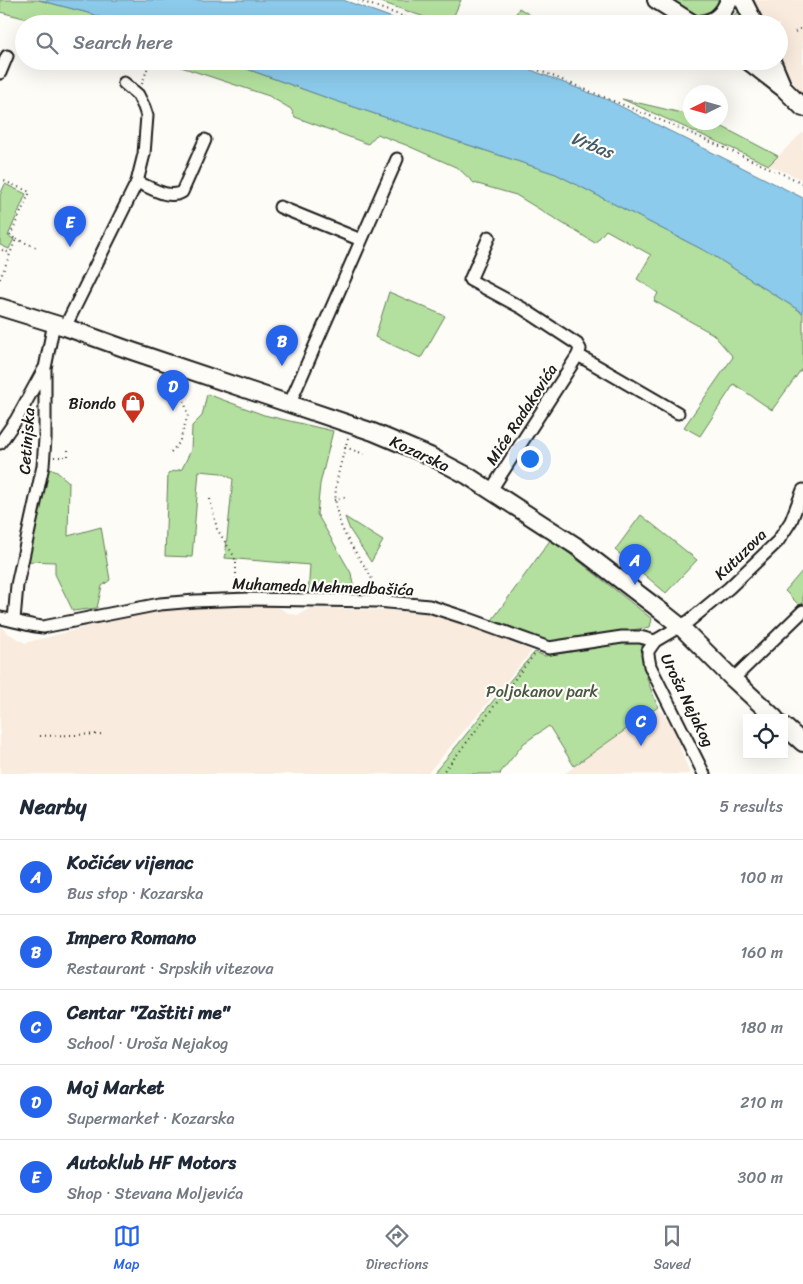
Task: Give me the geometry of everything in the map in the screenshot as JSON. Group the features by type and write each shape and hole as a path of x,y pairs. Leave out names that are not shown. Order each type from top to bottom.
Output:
{"main road":[{"path":"656,0 680,15"},
{"path":"721,15 729,0"},
{"path":"743,0 750,15"},
{"path":"760,70 784,89 803,108"},
{"path":"776,70 784,89"},
{"name":"Kozarska","path":"0,307 59,325 289,405 358,426 430,456 491,490 576,546 680,626 771,714"},
{"path":"788,730 803,743"}],"street":[{"path":"0,72 7,56"},
{"path":"124,83 138,96"},
{"name":"Cetinjska","path":"14,620 17,585 43,466 46,439 45,368 59,325 137,182 144,154 147,116 138,96"},
{"path":"137,182 169,195 179,194 182,192 205,140"},
{"path":"289,405 396,159"},
{"path":"280,207 361,240"},
{"name":"Miće Radakovića","path":"489,237 470,280 522,308 577,344 580,348 578,355 491,490"},
{"name":"Miće Radakovića","path":"578,355 678,414"},
{"path":"0,443 16,420 45,368"},
{"name":"Kutuzova","path":"680,626 729,588 778,541 790,521 803,490"},
{"name":"Muhameda Mehmedbašića","path":"0,618 33,626 50,627 160,604 235,599 378,601 429,606 542,647 558,647 640,637 655,641"},
{"path":"733,679 803,611"},
{"name":"Uroša Nejakog","path":"680,626 655,641 648,651 648,655 650,666 704,774"}],"path":[{"path":"358,0 399,15"},
{"path":"795,32 803,27"},
{"path":"138,96 147,70"},
{"path":"538,70 677,127 803,183"},
{"path":"4,181 30,192 10,236 38,248"},
{"path":"0,279 16,239"},
{"path":"2,250 10,254"},
{"path":"171,452 179,443 188,415 184,400"},
{"path":"350,432 337,479 334,500 337,516 349,542 373,581 378,601"},
{"path":"345,447 364,454"},
{"path":"68,449 68,458"},
{"path":"334,500 346,497"},
{"path":"210,499 217,529 234,556 236,563 235,599"},
{"path":"440,774 483,722 513,680 542,647"},
{"path":"40,736 104,734"}],"shaded area":[{"path":"748,0 803,0 803,96 785,70 788,70 788,15 755,15"},
{"path":"803,132 803,180 769,165"},
{"path":"274,605 290,614 298,615 311,608 425,612 481,629 532,651 427,774 0,774 0,624 6,632 25,643 148,611"},
{"path":"658,707 672,726 690,774 564,774"}],"green space":[{"path":"0,0 39,0 95,15 15,16 0,12"},
{"path":"375,0 461,0 454,15 419,15"},
{"path":"671,0 721,0 711,11 697,15"},
{"path":"519,8 530,15 516,15"},
{"path":"742,10 744,15 734,15"},
{"path":"190,70 250,70 333,100 556,174 711,254 803,313 803,367 772,410 734,384 700,436 684,427 733,357 713,334 654,301 658,293 637,279 651,255 606,230 595,243 516,195 474,183 458,168 377,134 368,144 295,117 291,109 269,96"},
{"path":"622,99 683,113 683,126"},
{"path":"691,130 728,130 778,156 769,165"},
{"path":"5,184 26,194 8,236 14,239 9,249 0,245 0,195"},
{"path":"389,292 445,316 421,358 375,337"},
{"path":"207,394 264,415 333,431 320,484 317,514 351,573 355,595 308,596 310,565 225,558 233,479 221,473 199,471 192,557 165,556 168,473 182,469 191,450 192,426 202,416"},
{"path":"46,467 57,472 69,482 68,536 101,527 110,580 102,586 97,608 73,611 55,574 55,562 27,561"},
{"path":"641,515 697,560 666,593 615,550"},
{"path":"345,517 383,541 371,562 350,530"},
{"path":"551,539 652,619 650,627 548,643 490,623"},
{"path":"803,570 803,607 802,608 785,591"},
{"name":"Poljokanov park","path":"636,641 642,642 644,668 658,707 574,766 549,726 524,743 501,774 433,774 535,652 545,656"}],"water":[{"path":"39,0 343,0 384,15 95,15"},
{"name":"Vrbas","path":"250,70 531,70 608,100 803,198 803,313 711,254 556,174 333,100"}],"place":[{"name":"Autoklub HF Motors","path":"70,247"},
{"name":"Impero Romano","path":"282,366"},
{"name":"Moj Market","path":"173,411"},
{"name":"Biondo","path":"133,424"},
{"name":"Kočićev vijenac","path":"635,585"},
{"name":"Centar \"Zaštiti me\"","path":"641,746"}]}
